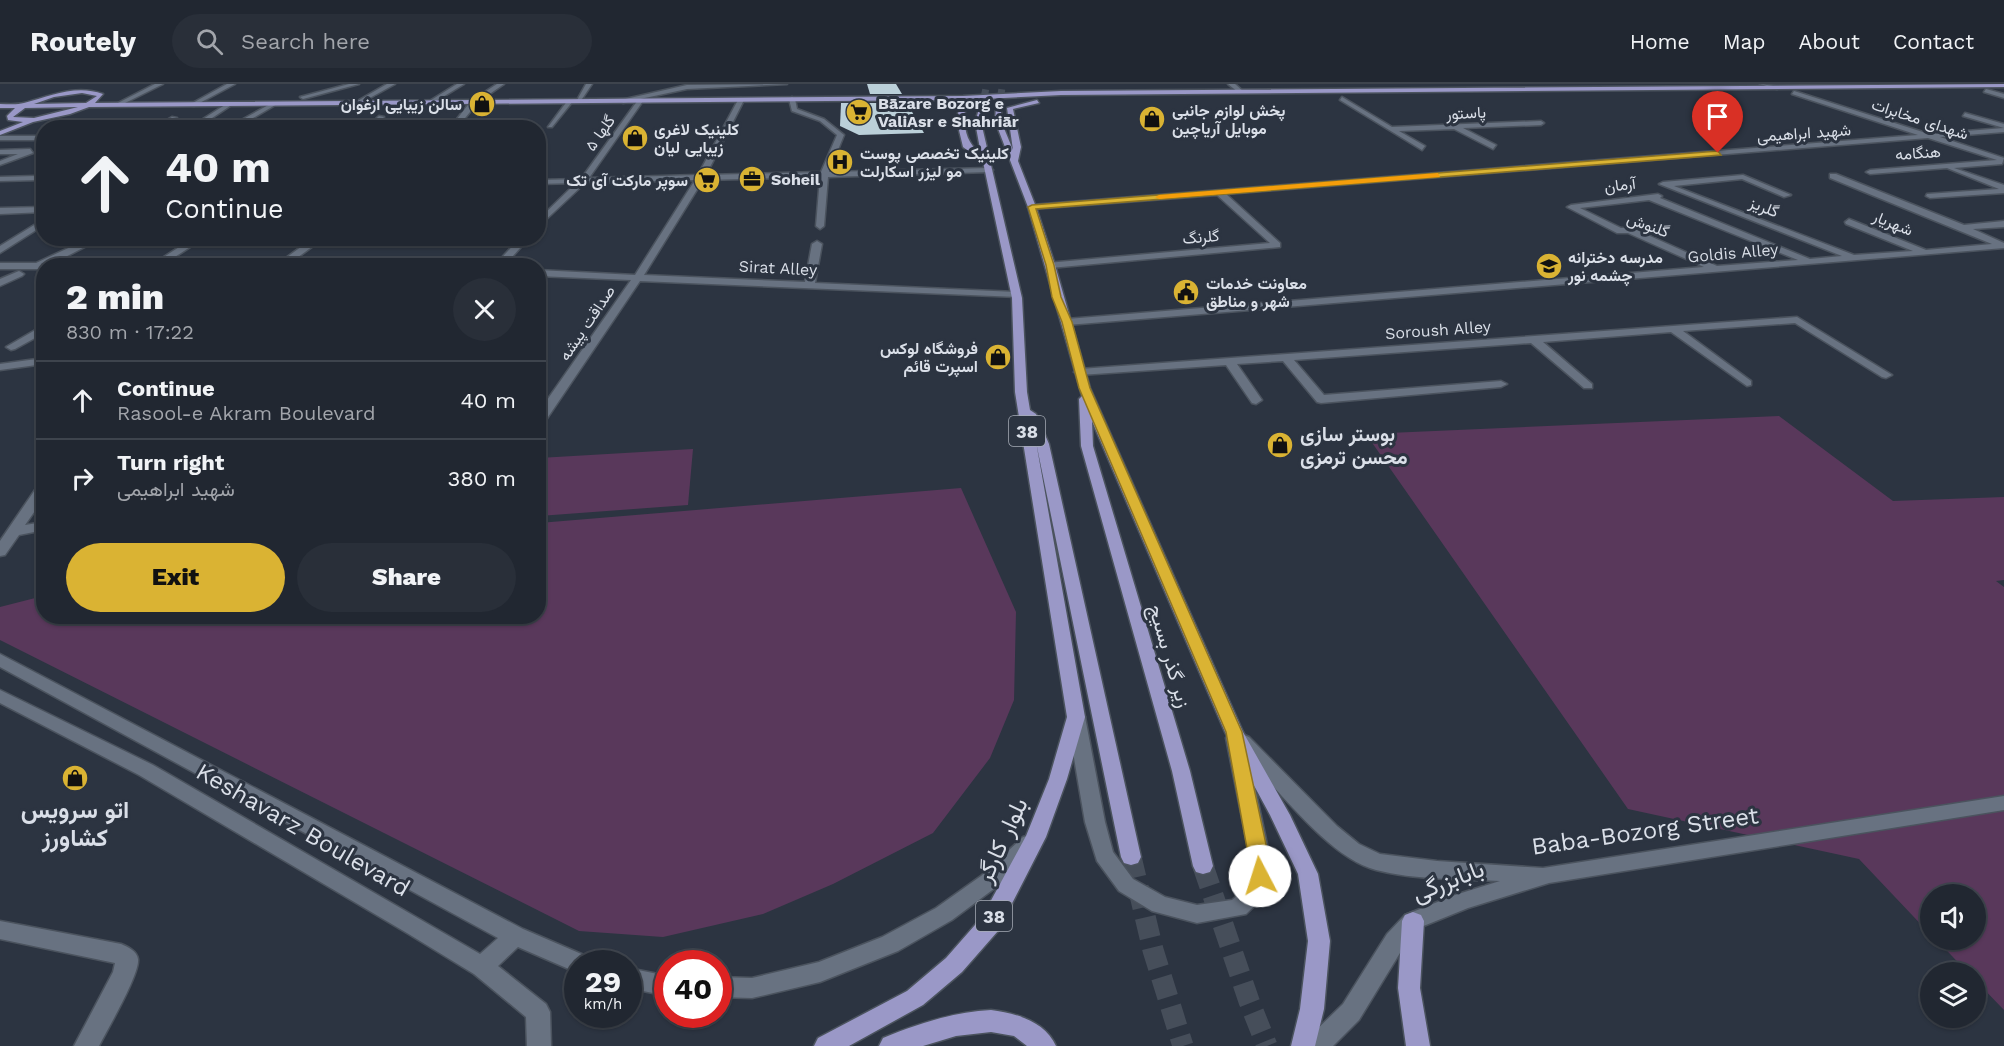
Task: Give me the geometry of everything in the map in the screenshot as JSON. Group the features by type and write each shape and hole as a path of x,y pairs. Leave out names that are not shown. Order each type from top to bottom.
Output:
{"main road":[{"path":"10,119 12,112 22,106 78,84"},
{"path":"0,133 33,120 87,106 101,95 85,88 88,84"},
{"path":"1056,84 1059,88 1075,93"},
{"path":"1025,85 1061,93"},
{"path":"965,95 2004,85"},
{"path":"0,106 940,98 1014,89"},
{"path":"49,97 92,91"},
{"path":"1428,91 1437,98"},
{"path":"1022,94 1012,98 1024,101 1059,101 2004,91"},
{"path":"965,95 1005,107 1059,101"},
{"path":"965,95 960,122 967,147 988,166"},
{"name":"38","path":"981,107 978,122 1016,295 1021,392 1076,717"},
{"path":"1005,107 998,121 1032,207 1082,380 1234,732 1280,815 1308,874 1319,941 1312,1009 1303,1046"},
{"path":"0,124 10,119 33,120"},
{"name":"زیر گذر بسیج","path":"1082,380 1087,446 1181,771 1203,866"},
{"path":"1021,392 1043,444 1131,857"},
{"name":"بلوار کارگر","path":"826,1046 915,998 954,965 990,924 1036,837 1058,780 1076,717"},
{"path":"1413,921 1409,988 1418,1046"},
{"path":"891,1046 954,1025 990,1020 1021,1028 1044,1046"}],"street":[{"path":"117,105 160,84"},
{"path":"192,105 232,84"},
{"path":"292,104 324,84"},
{"path":"303,98 357,84"},
{"path":"357,103 392,84"},
{"path":"431,102 461,84"},
{"path":"459,120 474,102 501,84"},
{"path":"550,126 589,84"},
{"path":"623,101 674,86 784,84"},
{"path":"1231,84 1241,92"},
{"path":"1762,84 1775,86"},
{"path":"1986,91 2004,96"},
{"name":"شهدای مخابرات","path":"1794,93 2004,161"},
{"path":"792,99 794,110 822,120 841,135 824,174 820,226"},
{"path":"1342,99 1422,148"},
{"name":"صداقت پیشه","path":"546,408 638,277 701,177 741,100"},
{"name":"گلها ۵","path":"546,217 583,181 640,101"},
{"path":"205,120 230,104"},
{"path":"245,120 274,104"},
{"path":"1965,114 2004,128"},
{"path":"378,120 381,117"},
{"path":"170,120 174,118"},
{"name":"پاستور","path":"1392,129 1541,123"},
{"path":"1456,127 1493,147"},
{"name":"شهید ابراهیمی","path":"1032,207 1932,137 2004,128"},
{"path":"0,138 36,138"},
{"path":"0,152 30,151 3,163"},
{"name":"هنگامه","path":"1870,172 2004,161"},
{"path":"546,182 824,174 988,166"},
{"path":"1944,167 2004,190"},
{"path":"0,179 36,176"},
{"name":"Goldis Alley","path":"1067,322 2003,246 1962,227 1833,176"},
{"name":"گلریز","path":"1787,195 1743,177 1663,184 1855,258"},
{"path":"11,189 36,178"},
{"path":"1930,196 2004,190"},
{"name":"گلرنگ","path":"1050,265 1277,245 1219,192"},
{"name":"آرمان","path":"1571,207 1673,194"},
{"path":"1650,197 1810,262"},
{"name":"گلنوش","path":"1571,207 1620,231 1629,230 1715,269"},
{"path":"0,211 36,209"},
{"path":"0,216 10,210"},
{"name":"شهریار","path":"1849,222 1924,252"},
{"path":"1962,227 2004,224"},
{"path":"0,250 36,226"},
{"path":"810,284 817,244"},
{"path":"57,258 82,246"},
{"path":"166,258 187,246"},
{"path":"291,258 308,246"},
{"path":"506,258 517,246"},
{"path":"0,266 36,266"},
{"name":"Sirat Alley","path":"546,273 1016,295"},
{"path":"0,283 19,274"},
{"name":"Soroush Alley","path":"1082,380 1229,361 1797,320 1886,375"},
{"path":"1672,329 1746,383"},
{"path":"11,347 36,333"},
{"path":"1533,339 1588,386"},
{"path":"1286,357 1321,399 1501,384"},
{"path":"1229,361 1256,400"},
{"path":"0,367 36,362"},
{"path":"0,552 36,499"},
{"path":"13,532 36,528"},
{"name":"Keshavarz Boulevard","path":"0,660 515,936 564,957"},
{"name":"Keshavarz Boulevard","path":"0,696 146,770 482,967 538,1012 538,1046"},
{"path":"1076,717 1095,822 1104,855 1126,885 1160,905 1197,914 1238,908 1259,889 1261,863 1234,732"},
{"name":"Baba-Bozorg Street","path":"1234,732 1330,832 1352,850 1377,862 1437,869 1549,875 2004,803"},
{"path":"732,987 752,988 820,972 890,944 944,914 988,882 1036,837"},
{"name":"بابابزرگی","path":"1316,1046 1351,1012 1395,941 1413,921 1463,901 1549,875"},
{"path":"0,930 121,954 127,960 124,974 86,1046"},
{"path":"482,967 515,936"}],"shaded area":[{"path":"1779,416 1893,501 2004,497 2004,580 1996,581 2004,587 2004,1010 1986,991 1986,962 1958,962 1946,950 1986,950 1986,884 1920,884 1920,923 1859,859 1628,809 1366,434"},
{"path":"693,449 688,505 546,515 546,458"},
{"path":"961,488 1016,612 1014,700 990,758 933,833 833,884 763,914 663,937 579,931 0,640 0,607 36,598 36,624 546,624 546,522"}],"building":[{"path":"867,84 896,84 902,94 870,94"},
{"name":"Bāzare Bozorg e ValiAsr e Shahriār","path":"841,103 907,103 924,133 859,135 840,126"}],"tunnel":[{"path":"982,107 986,88"},
{"path":"999,107 1002,88"},
{"path":"1131,857 1153,950 1183,1046"},
{"path":"1203,866 1249,1001 1267,1046"}],"slow traffic":[{"path":"1159,197 1438,175"}],"place":[{"name":"سالن زیبایی ارغوان","path":"482,104"},
{"name":"Bāzare Bozorg e ValiAsr e Shahriār","path":"859,112"},
{"name":"پخش لوازم جانبی موبایل آریاچین","path":"1152,119"},
{"name":"کلینیک لاغری زیبایی لیان","path":"635,138"},
{"name":"کلینیک تخصصی پوست مو لیزر اسکارلت","path":"840,162"},
{"name":"Soheil","path":"752,179"},
{"name":"سوپر مارکت آی تک","path":"707,180"},
{"name":"مدرسه دخترانه چشمه نور","path":"1549,266"},
{"name":"معاونت خدمات شهر و مناطق","path":"1186,292"},
{"name":"فروشگاه لوکس اسپرت قائم","path":"998,357"},
{"name":"بوستر سازی محسن ترمزی","path":"1280,445"},
{"name":"اتو سرویس کشاورز","path":"75,778"}],"route":[{"path":"1260,876 1261,863 1234,732 1084,388 1067,322 1057,297 1050,265 1032,207 1718,153"}]}
